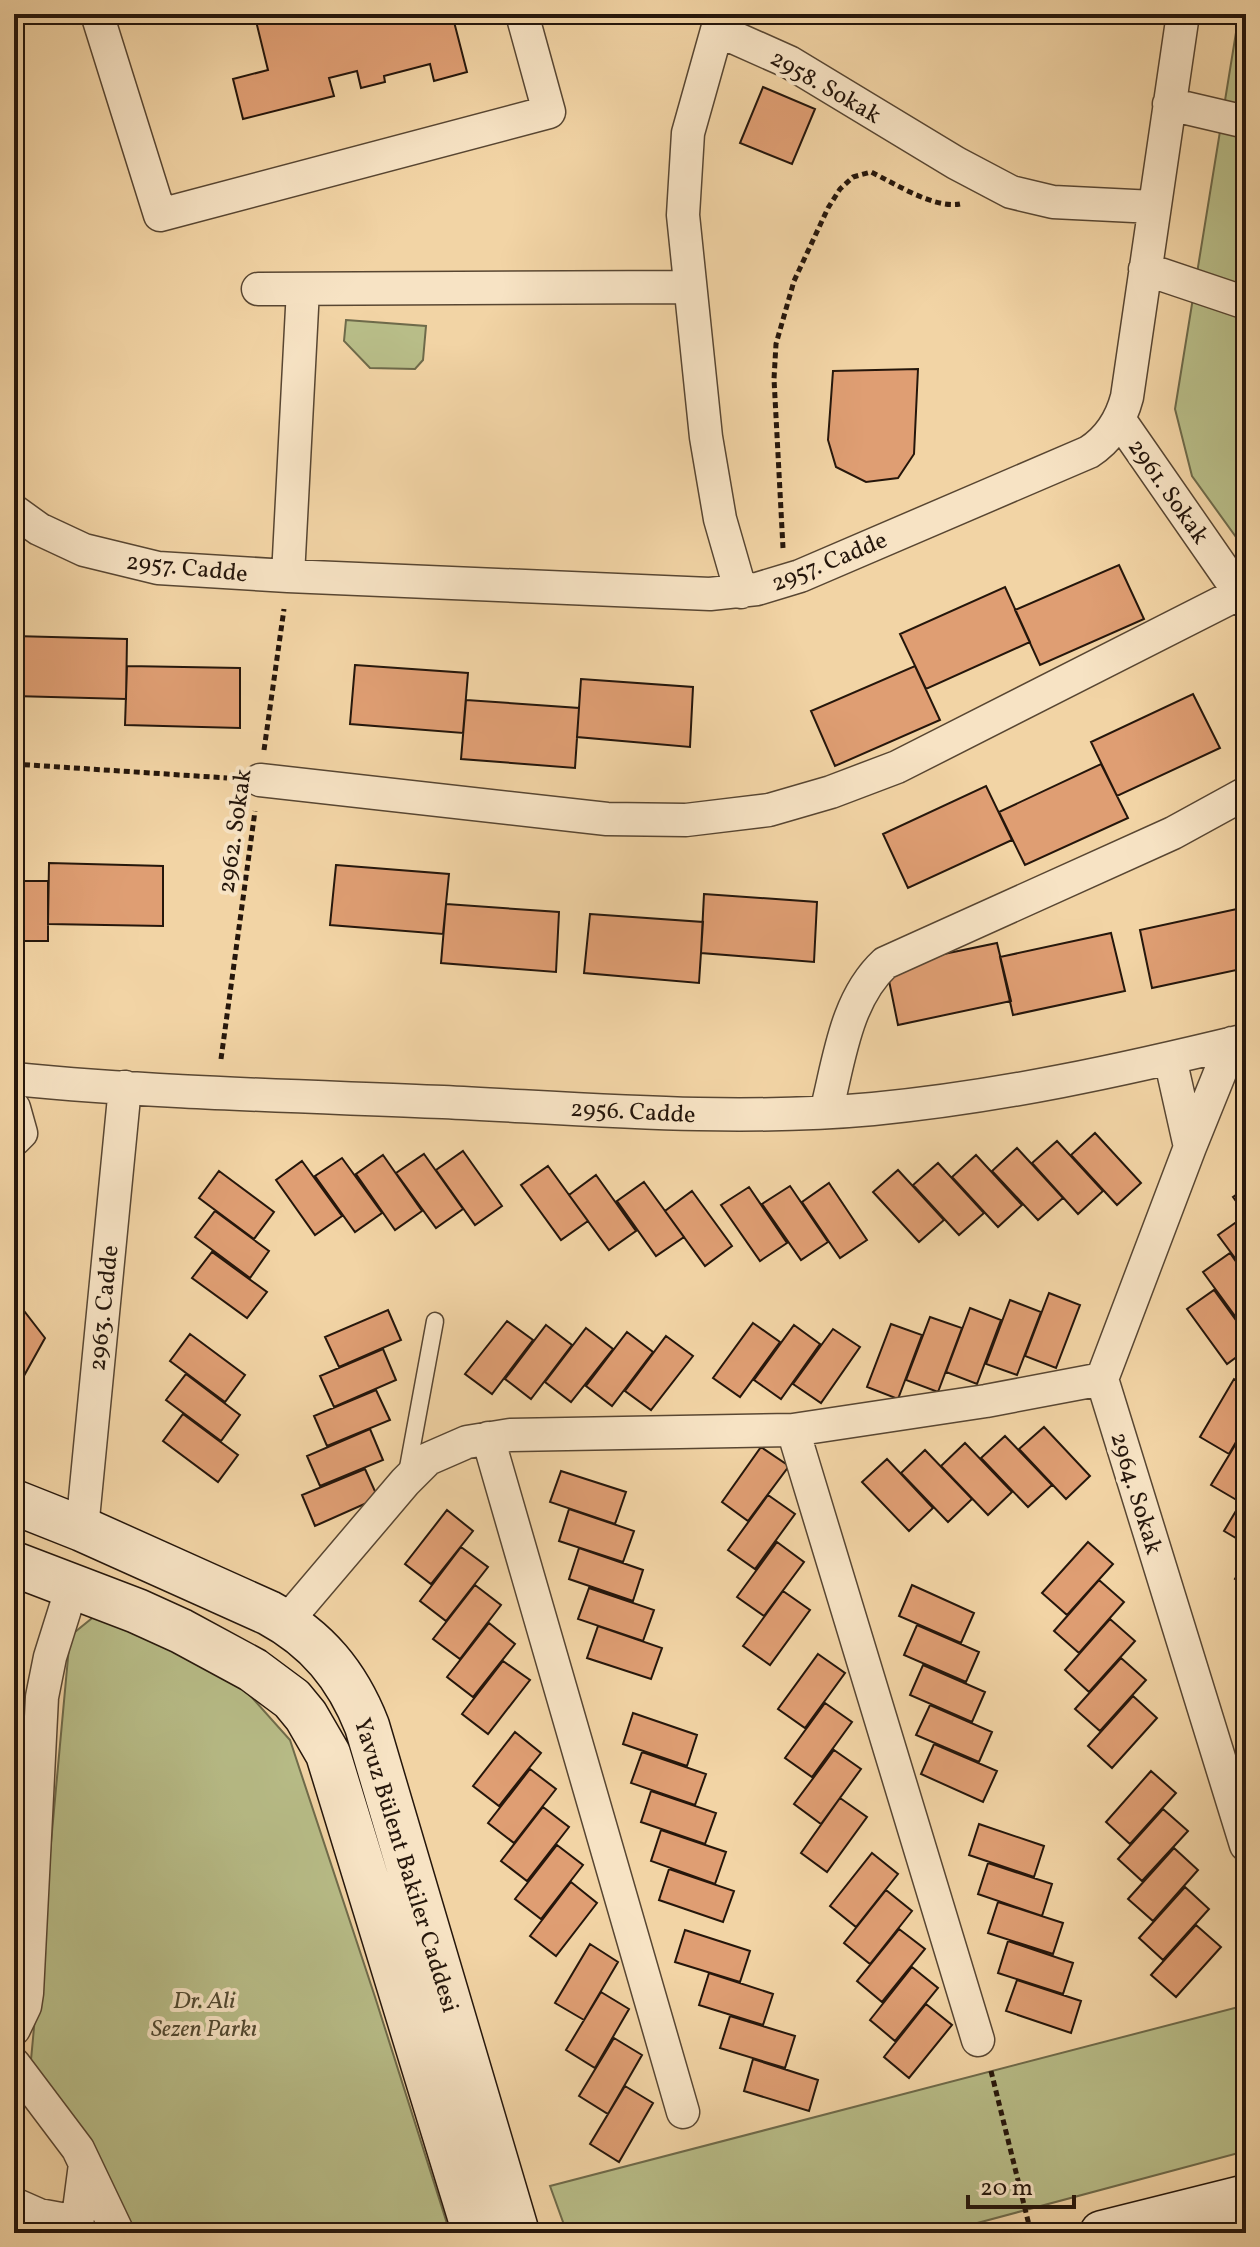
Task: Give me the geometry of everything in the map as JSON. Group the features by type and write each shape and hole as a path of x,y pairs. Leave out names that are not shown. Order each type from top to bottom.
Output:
{"street":[{"path":"97,14 160,215 549,112 522,14"},
{"name":"2957. Cadde","path":"14,511 61,540 109,558 158,568 710,594 741,592 785,581 1089,452 1106,438 1119,419 1127,397 1183,14"},
{"name":"2958. Sokak","path":"741,592 715,495 683,215 685,161 695,103 717,30 789,62 990,183 1011,192 1053,202 1154,207"},
{"path":"1169,104 1246,122"},
{"path":"1145,269 1244,296"},
{"path":"258,289 690,287"},
{"path":"288,576 303,289"},
{"name":"2961. Sokak","path":"1119,419 1243,598"},
{"path":"260,780 595,818 686,820 769,810 831,792 897,767 1243,598"},
{"path":"826,1112 853,1010 867,982 885,963 1173,833 1246,793"},
{"path":"286,1622 428,1459 467,1442 510,1435 793,1430 986,1401 1102,1379 1190,1147 1239,1042"},
{"name":"2956. Cadde","path":"14,1079 216,1092 719,1115 826,1112 984,1095 1239,1042"},
{"path":"1170,1058 1190,1147"},
{"name":"2963. Cadde","path":"82,1529 125,1087"},
{"path":"14,1108 21,1133 14,1140"},
{"name":"2964. Sokak","path":"1102,1379 1246,1845"},
{"path":"793,1430 978,2040"},
{"path":"488,1438 683,2112"},
{"name":"Yavuz Bülent Bakiler Caddesi","path":"14,1502 82,1529 286,1622 332,1661 346,1681 367,1726 517,2233"},
{"path":"14,2029 25,2006 27,1993 23,1882 42,1697 53,1647 72,1587 82,1529"},
{"name":"Yavuz Bülent Bakiler Caddesi","path":"14,1564 170,1626 242,1664 292,1699 312,1725 328,1754 475,2233"},
{"path":"14,2064 69,2136 118,2233"},
{"path":"14,2204 76,2228 85,2164"},
{"path":"1102,2233 1246,2197"}],"lane":[{"path":"405,1482 435,1321"}],"path":[{"path":"785,581 774,379 776,344 794,281 828,208 840,189 853,177 871,172 947,206 967,202 990,183"},
{"name":"2962. Sokak","path":"216,1092 288,576"},
{"path":"14,764 260,780"},
{"path":"978,2040 990,2070 1031,2233"}],"green space":[{"path":"1239,14 1246,14 1246,551 1192,476 1175,409"},
{"path":"346,320 426,326 423,360 415,369 370,368 344,341"},
{"name":"Dr. Ali Sezen Parkı","path":"96,1615 238,1682 290,1740 450,2233 130,2233 31,2060 70,1636"},
{"path":"1246,2005 1246,2151 940,2233 567,2233 550,2186"}],"building":[{"path":"269,14 386,14 387,17 398,14 452,14 467,72 434,81 430,64 384,76 385,82 361,88 357,71 329,78 334,96 243,119 233,79 268,70 255,17"},
{"path":"763,87 815,109 792,164 740,143"},
{"path":"918,369 914,454 898,478 866,482 836,467 828,440 833,371"},
{"path":"1119,565 1144,619 1040,665 1015,610"},
{"path":"1005,587 1030,642 926,689 900,634"},
{"path":"14,636 127,639 126,699 14,696"},
{"path":"355,665 468,673 463,733 350,724"},
{"path":"127,666 240,668 240,728 125,725"},
{"path":"915,666 940,720 835,766 811,711"},
{"path":"581,679 693,687 690,747 577,737"},
{"path":"1193,694 1220,748 1117,796 1091,742"},
{"path":"466,700 579,708 575,768 461,759"},
{"path":"1101,764 1128,818 1025,865 999,812"},
{"path":"986,786 1012,840 908,888 883,834"},
{"path":"49,863 163,866 163,926 48,924"},
{"path":"336,865 449,874 443,934 330,925"},
{"path":"14,881 48,881 48,941 14,941"},
{"path":"704,894 817,902 814,962 701,953"},
{"path":"446,904 559,912 556,972 441,963"},
{"path":"1246,907 1246,968 1152,988 1140,930"},
{"path":"590,914 703,922 699,983 584,973"},
{"path":"1111,933 1125,991 1013,1015 1000,957"},
{"path":"997,943 1011,1001 898,1025 886,966"},
{"path":"1095,1133 1141,1183 1117,1205 1071,1155"},
{"path":"1057,1141 1103,1191 1078,1214 1032,1163"},
{"path":"1017,1148 1063,1198 1038,1220 992,1171"},
{"path":"463,1151 502,1206 475,1225 436,1170"},
{"path":"424,1154 463,1209 436,1228 396,1173"},
{"path":"383,1155 422,1211 395,1230 356,1174"},
{"path":"976,1155 1022,1205 998,1227 952,1177"},
{"path":"342,1158 382,1213 355,1232 315,1176"},
{"path":"302,1161 342,1216 315,1235 276,1180"},
{"path":"938,1163 984,1213 959,1235 913,1185"},
{"path":"548,1166 588,1221 561,1240 521,1185"},
{"path":"898,1170 944,1220 919,1242 873,1192"},
{"path":"219,1171 274,1212 254,1239 199,1198"},
{"path":"596,1175 636,1231 609,1250 569,1195"},
{"path":"644,1182 684,1237 656,1256 617,1201"},
{"path":"829,1183 867,1240 840,1258 802,1202"},
{"path":"790,1186 828,1242 801,1260 762,1204"},
{"path":"749,1187 787,1243 760,1261 721,1205"},
{"path":"1246,1188 1246,1215 1233,1197"},
{"path":"692,1191 732,1246 705,1266 665,1211"},
{"path":"215,1211 269,1251 250,1278 195,1237"},
{"path":"1246,1217 1246,1273 1218,1235"},
{"path":"212,1252 267,1292 247,1318 192,1278"},
{"path":"1230,1253 1246,1276 1246,1325 1243,1327 1203,1272"},
{"path":"1214,1290 1246,1334 1246,1350 1227,1364 1187,1309"},
{"path":"1049,1293 1080,1305 1056,1368 1025,1356"},
{"path":"1010,1300 1041,1312 1017,1375 986,1364"},
{"path":"14,1303 21,1307 45,1338 15,1392"},
{"path":"970,1308 1001,1320 977,1384 946,1372"},
{"path":"388,1310 401,1340 339,1367 325,1337"},
{"path":"930,1317 962,1328 938,1392 906,1380"},
{"path":"507,1321 533,1340 492,1394 465,1374"},
{"path":"753,1323 780,1342 740,1397 713,1378"},
{"path":"891,1324 922,1335 898,1399 867,1387"},
{"path":"546,1325 572,1345 531,1399 505,1379"},
{"path":"794,1325 820,1344 781,1399 754,1380"},
{"path":"586,1328 613,1349 571,1402 545,1382"},
{"path":"833,1329 860,1347 821,1403 793,1384"},
{"path":"627,1332 653,1352 612,1406 586,1386"},
{"path":"190,1334 245,1375 225,1402 170,1361"},
{"path":"666,1336 693,1356 651,1410 625,1391"},
{"path":"383,1349 396,1380 334,1407 320,1376"},
{"path":"186,1374 240,1415 221,1441 166,1400"},
{"path":"1234,1379 1246,1386 1246,1425 1229,1454 1200,1437"},
{"path":"376,1390 390,1420 327,1446 314,1416"},
{"path":"183,1414 238,1455 218,1482 163,1441"},
{"path":"1044,1427 1090,1476 1066,1499 1019,1449"},
{"path":"1246,1427 1246,1492 1240,1502 1211,1485"},
{"path":"370,1429 383,1460 320,1486 307,1456"},
{"path":"1005,1436 1052,1485 1028,1507 981,1458"},
{"path":"965,1443 1012,1492 988,1515 941,1466"},
{"path":"761,1447 789,1466 748,1521 722,1502"},
{"path":"925,1450 972,1499 948,1522 901,1473"},
{"path":"887,1459 933,1508 909,1531 862,1482"},
{"path":"365,1469 378,1498 315,1526 302,1495"},
{"path":"561,1471 626,1492 615,1524 550,1502"},
{"path":"1246,1494 1246,1544 1224,1531"},
{"path":"768,1495 795,1514 755,1569 728,1550"},
{"path":"569,1509 634,1531 623,1562 559,1541"},
{"path":"447,1510 473,1531 431,1584 405,1564"},
{"path":"777,1542 804,1562 764,1616 737,1597"},
{"path":"1088,1542 1113,1564 1067,1615 1042,1593"},
{"path":"461,1547 488,1567 446,1621 420,1601"},
{"path":"579,1548 643,1570 633,1601 569,1579"},
{"path":"1246,1561 1246,1585 1235,1579"},
{"path":"1099,1580 1124,1602 1079,1653 1054,1631"},
{"path":"475,1585 501,1605 460,1659 433,1639"},
{"path":"912,1585 974,1613 961,1643 899,1616"},
{"path":"589,1588 654,1610 643,1641 578,1619"},
{"path":"783,1591 810,1610 770,1665 743,1646"},
{"path":"1110,1619 1135,1641 1089,1692 1065,1670"},
{"path":"489,1623 515,1644 473,1697 447,1677"},
{"path":"917,1625 979,1652 966,1682 904,1655"},
{"path":"598,1626 662,1648 651,1679 587,1658"},
{"path":"818,1654 845,1673 805,1728 778,1709"},
{"path":"1121,1658 1146,1680 1100,1731 1075,1709"},
{"path":"503,1661 530,1680 488,1734 462,1714"},
{"path":"923,1665 985,1692 972,1722 910,1695"},
{"path":"1133,1696 1157,1718 1112,1768 1088,1746"},
{"path":"825,1703 852,1722 812,1777 785,1758"},
{"path":"930,1705 992,1732 979,1762 916,1735"},
{"path":"633,1713 697,1735 687,1766 623,1744"},
{"path":"515,1732 541,1753 499,1806 473,1786"},
{"path":"934,1744 997,1771 983,1802 921,1774"},
{"path":"834,1750 861,1769 821,1824 794,1804"},
{"path":"642,1752 706,1774 695,1805 631,1783"},
{"path":"530,1769 556,1789 514,1843 488,1823"},
{"path":"1151,1771 1176,1793 1130,1844 1106,1822"},
{"path":"651,1791 716,1813 705,1844 641,1822"},
{"path":"840,1798 867,1817 827,1872 801,1853"},
{"path":"543,1807 569,1827 527,1881 501,1861"},
{"path":"1163,1809 1188,1831 1142,1881 1118,1859"},
{"path":"979,1824 1044,1846 1034,1877 969,1855"},
{"path":"661,1830 726,1852 715,1884 651,1861"},
{"path":"557,1845 583,1865 541,1919 515,1899"},
{"path":"1174,1848 1198,1870 1153,1921 1128,1899"},
{"path":"872,1853 898,1874 856,1927 830,1906"},
{"path":"988,1863 1052,1884 1042,1916 978,1894"},
{"path":"669,1869 734,1891 723,1922 659,1900"},
{"path":"571,1882 597,1903 556,1956 530,1936"},
{"path":"1185,1887 1209,1909 1163,1960 1139,1938"},
{"path":"886,1890 912,1911 870,1964 844,1943"},
{"path":"998,1902 1063,1923 1053,1954 988,1933"},
{"path":"1196,1925 1221,1947 1176,1997 1151,1975"},
{"path":"899,1929 925,1949 882,2002 857,1981"},
{"path":"685,1930 750,1951 740,1982 675,1962"},
{"path":"1008,1941 1073,1963 1063,1994 998,1973"},
{"path":"590,1944 618,1962 584,2020 555,2003"},
{"path":"912,1967 938,1988 895,2041 870,2020"},
{"path":"709,1973 773,1994 763,2025 699,2005"},
{"path":"1017,1980 1081,2001 1071,2033 1006,2011"},
{"path":"601,1992 629,2009 595,2068 566,2050"},
{"path":"926,2004 952,2025 909,2078 884,2057"},
{"path":"730,2016 795,2036 785,2068 720,2048"},
{"path":"614,2038 642,2055 608,2114 579,2096"},
{"path":"753,2059 818,2080 809,2111 744,2091"},
{"path":"625,2086 653,2103 619,2162 590,2144"}]}
